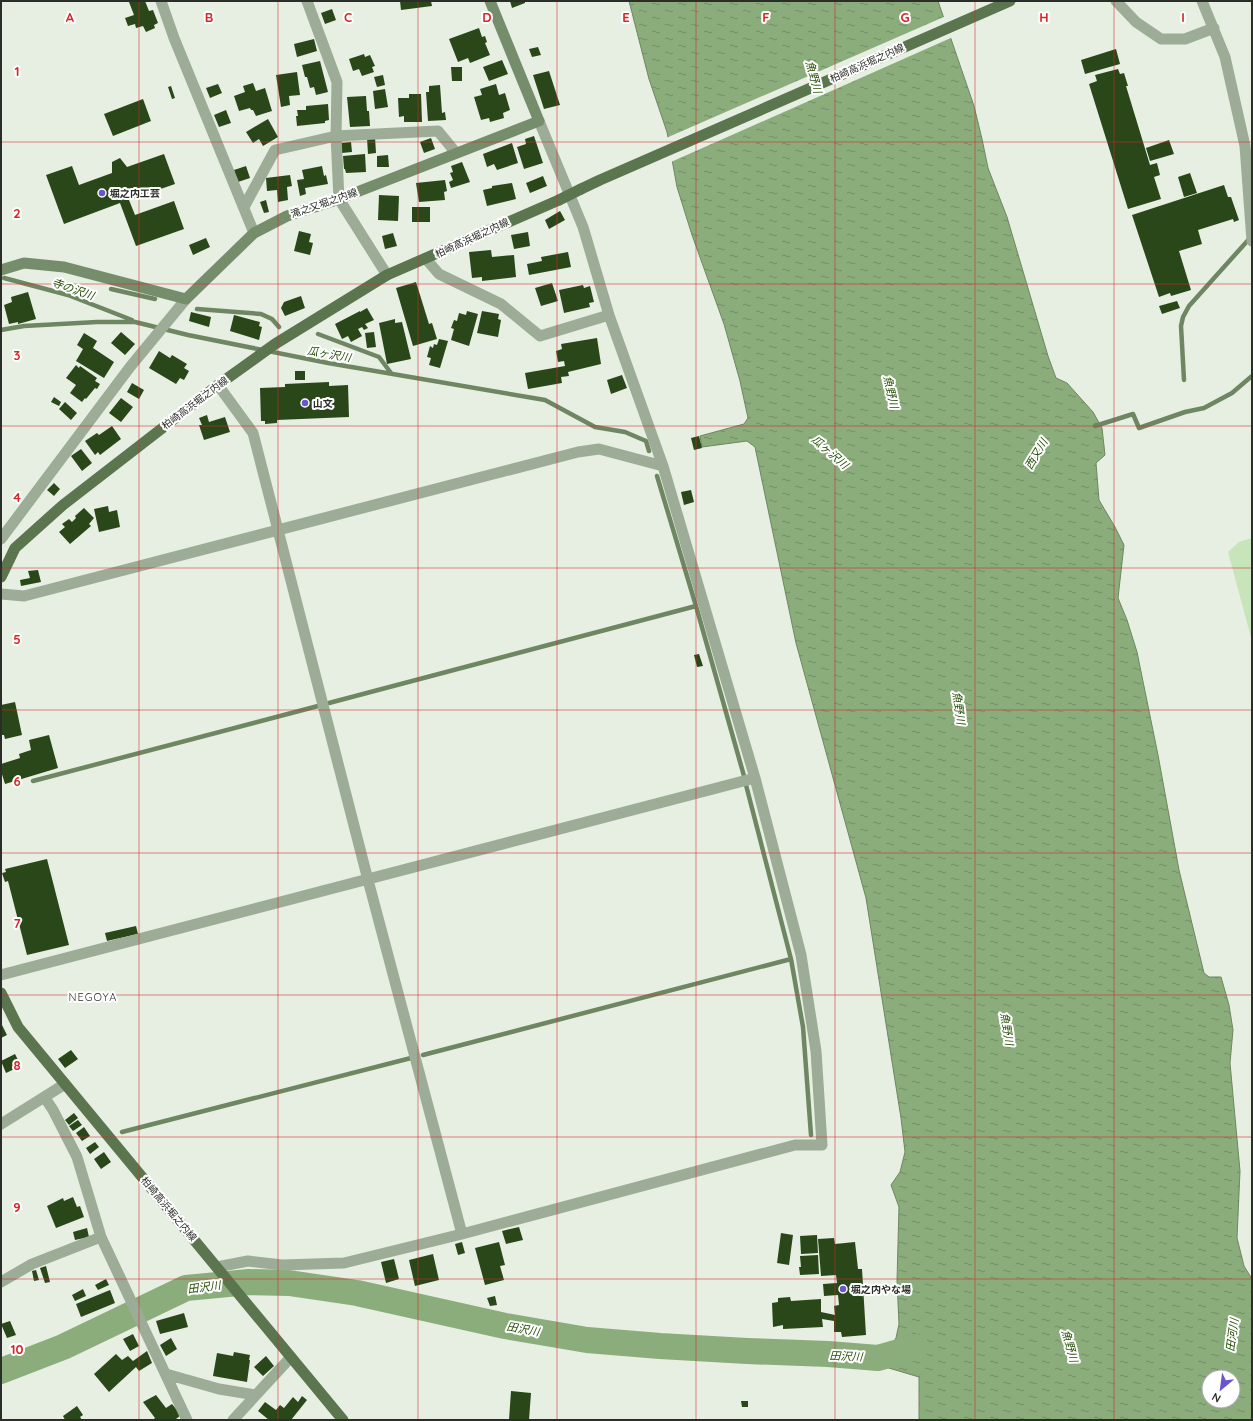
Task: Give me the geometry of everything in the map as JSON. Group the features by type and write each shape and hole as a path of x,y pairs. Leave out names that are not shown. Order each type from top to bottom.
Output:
{"main road":[{"path":"490,1 539,121"},
{"name":"柏崎高浜堀之内線","path":"1,577 16,548 63,504 255,358 275,344 387,276 496,226 559,200 607,177 1010,1"},
{"name":"滝之又堀之内線","path":"186,299 254,233 287,216 339,199 539,121"},
{"path":"2,269 24,263 64,268 186,299"},
{"name":"柏崎高浜堀之内線","path":"1,993 18,1027 343,1420"}],"street":[{"path":"161,1 174,38 254,233"},
{"path":"307,1 337,82 336,136 339,199 387,276"},
{"path":"1116,1 1136,22 1161,39 1185,39 1214,28"},
{"path":"1202,1 1225,57 1245,146 1252,241"},
{"path":"221,1271 248,1261 282,1265 344,1263 462,1234 795,1146 822,1146 816,1051 801,955 755,778 662,466 609,315 583,227 539,121"},
{"path":"244,208 275,150 336,136 438,131 456,153"},
{"path":"426,259 439,274 501,304 540,336 609,315"},
{"path":"1,539 125,374 186,299"},
{"path":"218,385 253,433 368,880 462,1234"},
{"path":"1,594 24,596 279,531 578,452 599,449 662,466"},
{"path":"1,975 755,778"},
{"path":"1,1124 66,1084"},
{"path":"45,1098 53,1110 76,1156 101,1237 187,1420"},
{"path":"1,1282 32,1264 101,1237"},
{"path":"233,1420 291,1357"},
{"path":"166,1374 219,1390 256,1395"}],"shaded area":[{"path":"1252,538 1252,641 1228,552 1239,542"}],"water":[{"path":"629,1 938,1 974,106 988,168 1007,217 1048,356 1056,378 1067,383 1093,412 1102,428 1105,455 1096,463 1099,500 1124,545 1118,598 1137,652 1179,870 1204,973 1209,977 1221,977 1229,1005 1233,1030 1230,1063 1240,1171 1237,1238 1244,1266 1252,1279 1252,1420 919,1420 919,1377 882,1366 882,1350 892,1345 896,1338 899,1324 897,1281 899,1207 891,1185 900,1172 905,1152 901,1118 866,898 796,643 755,447 747,441 702,447 700,436 744,424 748,418 740,381 724,324 692,235 677,187 667,132 649,79"}],"pier":[{"path":"946,16 953,37 671,162 666,138"}],"building":[{"path":"145,1 149,11 153,10 158,23 154,25 155,28 146,32 143,26 136,28 135,24 128,26 125,18 134,15 129,2"},
{"path":"400,1 431,1 432,6 401,10"},
{"path":"510,1 525,1 525,3 512,8"},
{"path":"332,9 336,20 325,24 321,13"},
{"path":"479,28 482,37 485,36 487,42 485,43 490,55 470,63 468,58 458,62 449,39"},
{"path":"314,39 317,51 297,57 294,44"},
{"path":"538,47 541,55 532,57 529,49"},
{"path":"1116,49 1120,64 1085,74 1081,60"},
{"path":"364,54 365,57 370,55 375,66 372,67 374,72 362,76 359,69 353,71 349,59"},
{"path":"502,60 508,74 489,81 483,67"},
{"path":"320,61 328,92 316,95 314,87 310,88 302,65"},
{"path":"451,67 462,67 462,81 452,81"},
{"path":"1118,69 1120,74 1124,73 1128,86 1126,86 1150,165 1157,163 1160,175 1154,177 1161,199 1128,209 1089,84 1097,81 1095,75"},
{"path":"549,71 560,105 544,109 533,75"},
{"path":"297,72 300,95 289,96 290,105 281,107 276,75"},
{"path":"383,75 385,85 377,87 374,77"},
{"path":"253,83 256,91 265,88 272,111 256,116 250,108 239,111 234,96 245,92 243,86"},
{"path":"218,84 222,93 210,98 206,88"},
{"path":"496,84 499,95 505,93 510,110 503,113 504,118 490,122 489,118 481,120 474,97 482,95 480,89"},
{"path":"440,85 442,113 445,112 446,120 428,121 426,92 429,92 429,86"},
{"path":"171,86 175,98 172,99 168,87"},
{"path":"385,89 388,107 375,109 373,91"},
{"path":"409,94 421,94 422,122 404,122 404,116 399,117 398,98 409,98"},
{"path":"366,96 370,126 350,127 347,97"},
{"path":"143,99 151,121 113,136 104,114"},
{"path":"328,104 329,120 325,121 325,123 297,126 297,110 306,110 306,106"},
{"path":"226,110 231,123 219,127 214,115"},
{"path":"268,119 278,137 263,146 259,139 253,143 246,132"},
{"path":"534,136 543,163 524,169 517,147 526,144 525,139"},
{"path":"375,137 376,153 368,154 367,138"},
{"path":"431,138 435,149 424,153 420,142"},
{"path":"1169,140 1174,154 1150,161 1146,148"},
{"path":"351,142 352,152 342,153 341,143"},
{"path":"512,143 518,163 497,170 494,164 487,167 483,154"},
{"name":"堀之内工芸","path":"164,154 175,184 129,200 135,215 174,201 184,229 136,246 120,203 64,224 46,175 72,166 79,185 112,173 112,162 120,158 127,167"},
{"path":"365,154 366,172 346,173 344,169 343,156"},
{"path":"388,155 389,167 377,167 377,156"},
{"path":"462,162 470,182 451,188 449,182 453,180 450,173 453,172 451,166"},
{"path":"246,166 250,178 238,182 234,170"},
{"path":"322,166 324,176 326,175 328,184 305,188 306,194 300,196 297,180 304,179 302,170"},
{"path":"1190,173 1197,193 1184,197 1178,177"},
{"path":"290,175 292,186 287,187 288,200 278,202 277,190 267,191 266,178"},
{"path":"543,176 547,186 530,193 526,183"},
{"path":"445,180 447,191 444,192 445,200 419,202 416,183"},
{"path":"512,183 516,199 487,206 483,190 492,188 492,186"},
{"path":"1224,185 1228,197 1231,197 1239,220 1234,222 1233,219 1198,230 1202,244 1179,251 1191,290 1171,296 1170,293 1159,297 1132,215"},
{"path":"379,195 399,196 398,221 378,220"},
{"path":"266,200 269,212 264,213 260,202"},
{"path":"412,207 430,207 430,222 412,222"},
{"path":"560,211 565,220 549,229 545,220"},
{"path":"299,231 311,234 309,242 313,243 310,255 294,251"},
{"path":"528,232 530,246 514,249 511,235"},
{"path":"393,233 397,246 385,249 382,236"},
{"path":"206,238 210,247 193,255 189,245"},
{"path":"491,250 492,257 514,255 516,277 482,281 482,277 472,278 469,252"},
{"path":"568,252 571,267 529,275 527,264 542,261 541,257"},
{"path":"416,282 429,324 432,323 437,339 413,346 396,288"},
{"path":"552,283 558,301 541,306 535,288"},
{"path":"583,285 584,288 590,286 594,302 589,303 590,307 564,313 559,290"},
{"path":"28,292 36,319 18,324 18,322 9,324 4,305 12,302 11,297"},
{"path":"301,296 305,308 285,316 281,308 284,302"},
{"path":"1177,301 1180,308 1162,314 1159,306"},
{"path":"367,308 374,320 365,324 368,328 364,330 362,327 358,329 362,336 351,342 348,336 342,339 335,324"},
{"path":"467,311 478,314 469,346 451,340 454,329 451,328 454,320 457,321 459,313 466,315"},
{"path":"482,311 499,314 498,319 501,320 498,337 477,333"},
{"path":"191,312 211,317 209,327 189,321"},
{"path":"234,315 260,322 259,326 262,327 259,340 230,331"},
{"path":"395,319 395,323 402,322 411,359 387,364 379,323"},
{"path":"121,332 135,344 125,355 111,343"},
{"path":"374,332 376,347 367,348 365,333"},
{"path":"84,333 97,341 93,348 114,362 104,378 76,361 83,349 77,345"},
{"path":"597,338 601,364 568,372 569,376 561,377 562,383 528,389 525,373 565,366 564,361 558,362 556,351 562,349 561,344"},
{"path":"439,339 448,341 440,368 429,365 431,358 427,357 430,346 433,348 434,344 437,345"},
{"path":"159,351 170,358 172,355 187,364 184,368 189,371 184,380 180,378 176,384 149,368"},
{"path":"76,365 79,368 80,366 97,378 95,381 100,384 97,389 95,388 82,402 70,393 76,385 66,378"},
{"path":"295,371 305,371 305,380 295,380"},
{"path":"622,375 627,388 611,394 607,380"},
{"name":"山文","path":"329,382 329,386 348,385 349,417 277,420 277,423 265,424 265,421 261,421 260,388 285,387 285,384"},
{"path":"132,383 144,390 139,399 127,392"},
{"path":"54,397 61,402 59,406 51,402"},
{"path":"121,398 133,407 121,422 109,413"},
{"path":"65,402 77,413 71,420 59,409"},
{"path":"207,415 209,422 225,417 230,432 204,440 199,425 202,425 199,418"},
{"path":"112,426 121,439 100,455 98,452 95,455 85,441 97,433 99,435"},
{"path":"699,436 702,448 694,450 691,438"},
{"path":"81,449 92,463 82,471 71,456"},
{"path":"54,483 60,489 54,496 47,490"},
{"path":"691,490 694,502 684,505 681,492"},
{"path":"108,506 109,512 117,510 120,527 99,532 94,509"},
{"path":"84,508 94,518 89,524 91,526 70,544 59,532 65,527 62,524 69,519 72,522 76,518 75,516"},
{"path":"38,570 41,582 21,586 20,580 30,578 28,571"},
{"path":"699,654 703,666 697,667 694,655"},
{"path":"15,702 22,735 5,739 4,735 1,735 1,705"},
{"path":"49,735 58,768 5,784 1,771 1,764 20,758 19,754 31,750 29,740"},
{"path":"47,859 69,945 27,955 8,881 5,882 2,873 6,872 5,869"},
{"path":"136,926 138,934 107,941 105,933"},
{"path":"1,1023 7,1035 1,1038"},
{"path":"71,1050 78,1059 65,1068 58,1059"},
{"path":"15,1054 21,1066 6,1073 1,1061"},
{"path":"74,1113 78,1118 69,1125 65,1120"},
{"path":"78,1120 82,1125 73,1131 69,1126"},
{"path":"84,1127 90,1136 82,1141 76,1133"},
{"path":"95,1142 99,1147 90,1154 86,1148"},
{"path":"104,1152 111,1162 101,1169 94,1159"},
{"path":"73,1197 77,1207 80,1206 84,1217 56,1228 47,1206 63,1198 64,1201"},
{"path":"519,1227 523,1240 506,1244 502,1231"},
{"path":"87,1228 89,1237 75,1240 73,1232"},
{"path":"781,1233 793,1235 789,1265 777,1263"},
{"path":"817,1235 818,1253 801,1254 800,1236"},
{"name":"堀之内やな場","path":"834,1238 835,1244 855,1242 858,1269 862,1269 866,1335 842,1337 841,1332 834,1332 834,1321 822,1319 823,1327 783,1329 783,1325 773,1327 772,1303 778,1302 778,1298 790,1297 791,1301 821,1299 821,1312 835,1315 834,1306 839,1305 838,1295 824,1296 823,1284 837,1283 836,1275 821,1276 818,1239"},
{"path":"462,1242 465,1253 458,1255 455,1244"},
{"path":"499,1242 505,1265 500,1266 504,1280 485,1285 475,1248"},
{"path":"433,1254 439,1280 415,1286 409,1260"},
{"path":"818,1255 819,1274 800,1275 800,1256"},
{"path":"394,1259 399,1279 386,1283 381,1262"},
{"path":"46,1266 50,1282 45,1283 40,1268"},
{"path":"36,1270 39,1280 34,1281 32,1271"},
{"path":"106,1279 109,1285 98,1290 95,1285"},
{"path":"83,1289 86,1296 75,1301 72,1295"},
{"path":"110,1290 115,1303 81,1317 76,1304"},
{"path":"495,1296 497,1305 490,1306 487,1298"},
{"path":"184,1313 188,1327 160,1334 156,1321"},
{"path":"10,1321 16,1335 7,1338 1,1324"},
{"path":"133,1334 139,1346 130,1351 123,1339"},
{"path":"171,1338 177,1349 166,1356 160,1345"},
{"path":"147,1351 152,1363 139,1371 136,1367 109,1392 94,1374 116,1354 122,1360 128,1356 133,1361"},
{"path":"234,1352 250,1355 247,1382 213,1376 217,1353 233,1356"},
{"path":"266,1356 274,1366 263,1376 254,1367"},
{"path":"511,1391 531,1393 529,1420 509,1420"},
{"path":"156,1395 166,1408 172,1404 181,1415 176,1419 177,1420 153,1420 155,1418 143,1402"},
{"path":"302,1396 307,1400 291,1420 269,1420 258,1411 265,1402 276,1410 280,1405 284,1408 293,1397 298,1402"},
{"path":"741,1401 748,1401 748,1407 742,1407"},
{"path":"77,1406 83,1415 80,1417 82,1420 65,1420 63,1416"}],"waterway":[{"path":"1184,380 1181,326 1183,317 1189,306 1250,238"},
{"name":"寺の沢川","path":"4,278 68,295 132,320"},
{"path":"111,289 155,299"},
{"path":"197,309 261,314 272,319 279,327"},
{"name":"瓜ヶ沢川","path":"1,330 24,326 97,322 135,322 188,335 328,363 545,400 595,427 625,432 646,441 649,451"},
{"path":"318,334 379,357 391,373"},
{"name":"西又川","path":"1095,426 1133,414 1139,428 1185,412 1204,408 1232,393 1252,376"},
{"path":"657,476 696,606 744,776"},
{"path":"329,703 696,606"},
{"path":"33,781 318,706"},
{"path":"746,785 791,959 803,1027 811,1135"},
{"path":"423,1055 791,959"},
{"path":"122,1132 411,1058"},
{"name":"田沢川","path":"1,1371 63,1347 186,1288 249,1282 289,1283 357,1293 505,1326 587,1340 660,1346 828,1354 878,1358 916,1347"}],"place":[{"name":"堀之内工芸","path":"102,193"},
{"name":"山文","path":"305,403"},
{"name":"堀之内やな場","path":"843,1289"}],"district":[{"name":"NEGOYA","path":"93,997"}],"water label":[{"name":"魚野川","path":"814,77"},
{"name":"魚野川","path":"891,392"},
{"name":"魚野川","path":"959,708"},
{"name":"魚野川","path":"1007,1029"},
{"name":"田河川","path":"1232,1335"},
{"name":"魚野川","path":"1070,1346"}]}
